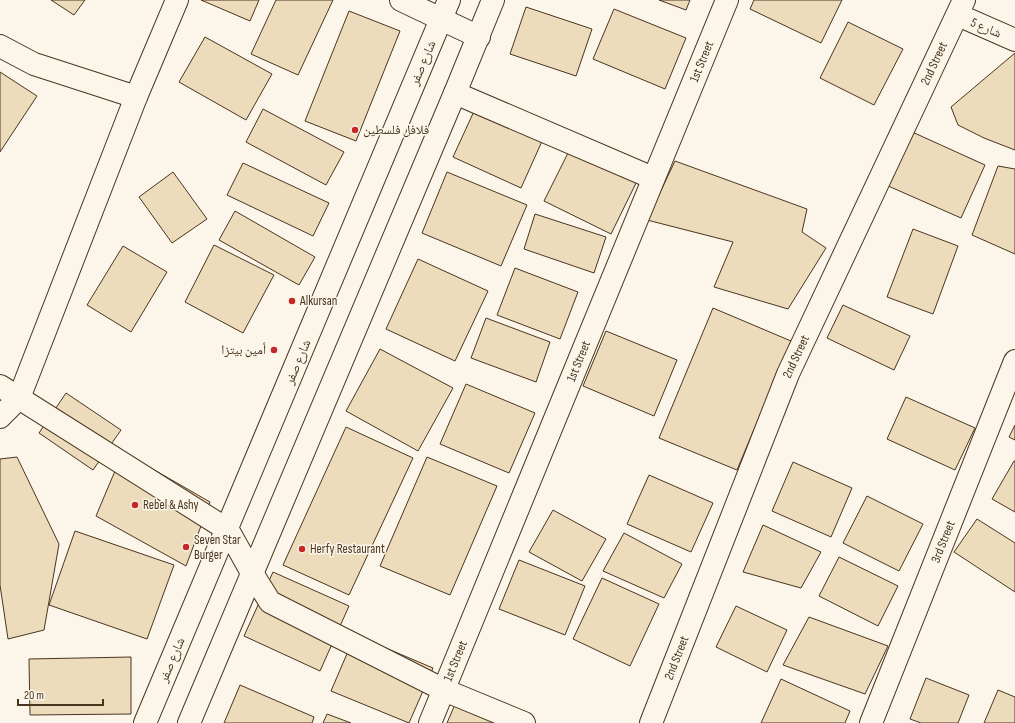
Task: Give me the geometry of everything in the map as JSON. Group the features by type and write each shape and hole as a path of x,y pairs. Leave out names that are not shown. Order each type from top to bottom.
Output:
{"street":[{"path":"0,417 19,398 136,97 177,0"},
{"path":"401,0 446,10 479,38"},
{"path":"189,723 456,93 493,0"},
{"name":"1st Street","path":"430,723 727,0"},
{"name":"شارع 5","path":"961,8 1015,40"},
{"name":"2nd Street","path":"652,723 788,374 961,8"},
{"name":"شارع صفر","path":"145,723 228,530 446,10"},
{"path":"0,46 34,64 136,97"},
{"path":"456,93 653,178"},
{"name":"3rd Street","path":"871,723 1015,361"},
{"path":"0,386 228,530 270,602 444,690 524,723"}],"building":[{"path":"51,0 85,0 74,15"},
{"path":"201,0 259,0 250,21"},
{"path":"276,0 333,0 298,75 251,54"},
{"path":"659,0 690,0 686,10"},
{"path":"754,0 842,0 821,43 750,9"},
{"path":"526,7 592,29 576,76 510,54"},
{"path":"614,9 686,38 665,89 593,59"},
{"path":"349,11 400,31 356,141 305,121"},
{"path":"848,22 903,49 874,105 820,78"},
{"path":"205,37 272,74 246,120 179,82"},
{"path":"1015,53 1015,150 984,138 958,125 951,107"},
{"path":"0,72 37,96 0,152"},
{"path":"263,109 344,152 326,185 246,142"},
{"path":"475,109 543,139 521,188 453,157"},
{"path":"910,131 985,165 961,218 886,185"},
{"path":"571,147 638,179 611,234 544,201"},
{"path":"675,161 807,209 802,232 826,248 788,309 714,287 733,242 647,220"},
{"path":"243,163 329,203 313,236 227,195"},
{"path":"998,166 1015,169 1015,254 972,235"},
{"path":"173,172 207,219 172,243 139,197"},
{"path":"447,172 527,205 501,266 422,233"},
{"path":"235,211 315,257 299,285 219,240"},
{"path":"535,214 606,237 594,273 524,249"},
{"path":"913,229 958,246 933,314 887,297"},
{"path":"214,245 274,275 243,333 185,302"},
{"path":"123,246 167,272 131,332 87,305"},
{"path":"418,259 488,291 455,361 386,329"},
{"path":"515,268 578,292 560,339 497,315"},
{"path":"843,305 910,336 894,370 827,338"},
{"path":"713,308 791,341 737,470 659,438"},
{"path":"486,318 550,342 536,382 471,358"},
{"path":"606,331 677,360 654,416 583,386"},
{"path":"380,349 453,388 418,451 346,411"},
{"path":"466,384 535,413 509,473 440,444"},
{"path":"66,393 121,430 93,470 39,433"},
{"path":"906,397 975,428 955,470 887,439"},
{"path":"1015,425 1015,440 1009,437"},
{"path":"346,427 413,458 349,595 283,565"},
{"path":"123,452 210,502 186,566 96,516"},
{"path":"17,457 59,544 44,630 8,639 0,585 0,459"},
{"path":"427,457 497,486 450,595 380,566"},
{"path":"1015,461 1015,512 992,499"},
{"path":"793,462 852,488 831,537 772,511"},
{"path":"649,475 713,503 691,552 627,524"},
{"path":"867,496 923,524 899,571 843,543"},
{"path":"553,510 606,539 582,581 529,552"},
{"path":"977,519 1015,543 1015,592 954,552"},
{"path":"763,525 821,552 801,588 743,572"},
{"path":"75,531 174,565 147,639 49,605"},
{"path":"624,533 682,564 664,598 603,571"},
{"path":"839,557 898,586 878,626 819,596"},
{"path":"519,560 585,586 565,635 499,609"},
{"path":"273,572 349,606 320,671 244,636"},
{"path":"602,578 659,604 630,666 573,639"},
{"path":"736,606 787,630 767,672 716,647"},
{"path":"809,617 888,646 865,694 783,665"},
{"path":"355,635 433,668 409,723 331,691"},
{"path":"131,657 131,714 30,715 29,659"},
{"path":"926,678 969,695 958,723 921,723 910,719"},
{"path":"781,679 850,711 845,723 761,723"},
{"path":"240,685 314,717 312,723 224,723"},
{"path":"998,690 1015,697 1015,723 984,723"},
{"path":"456,702 502,723 447,723"},
{"path":"327,714 351,723 323,723"}],"place":[{"name":"فلافل فلسطين","path":"355,130"},
{"name":"Alkursan","path":"292,301"},
{"name":"أمين بيتزا","path":"274,350"},
{"name":"Rebel & Ashy","path":"135,505"},
{"name":"Seven Star Burger","path":"186,547"},
{"name":"Herfy Restaurant","path":"302,549"}]}
